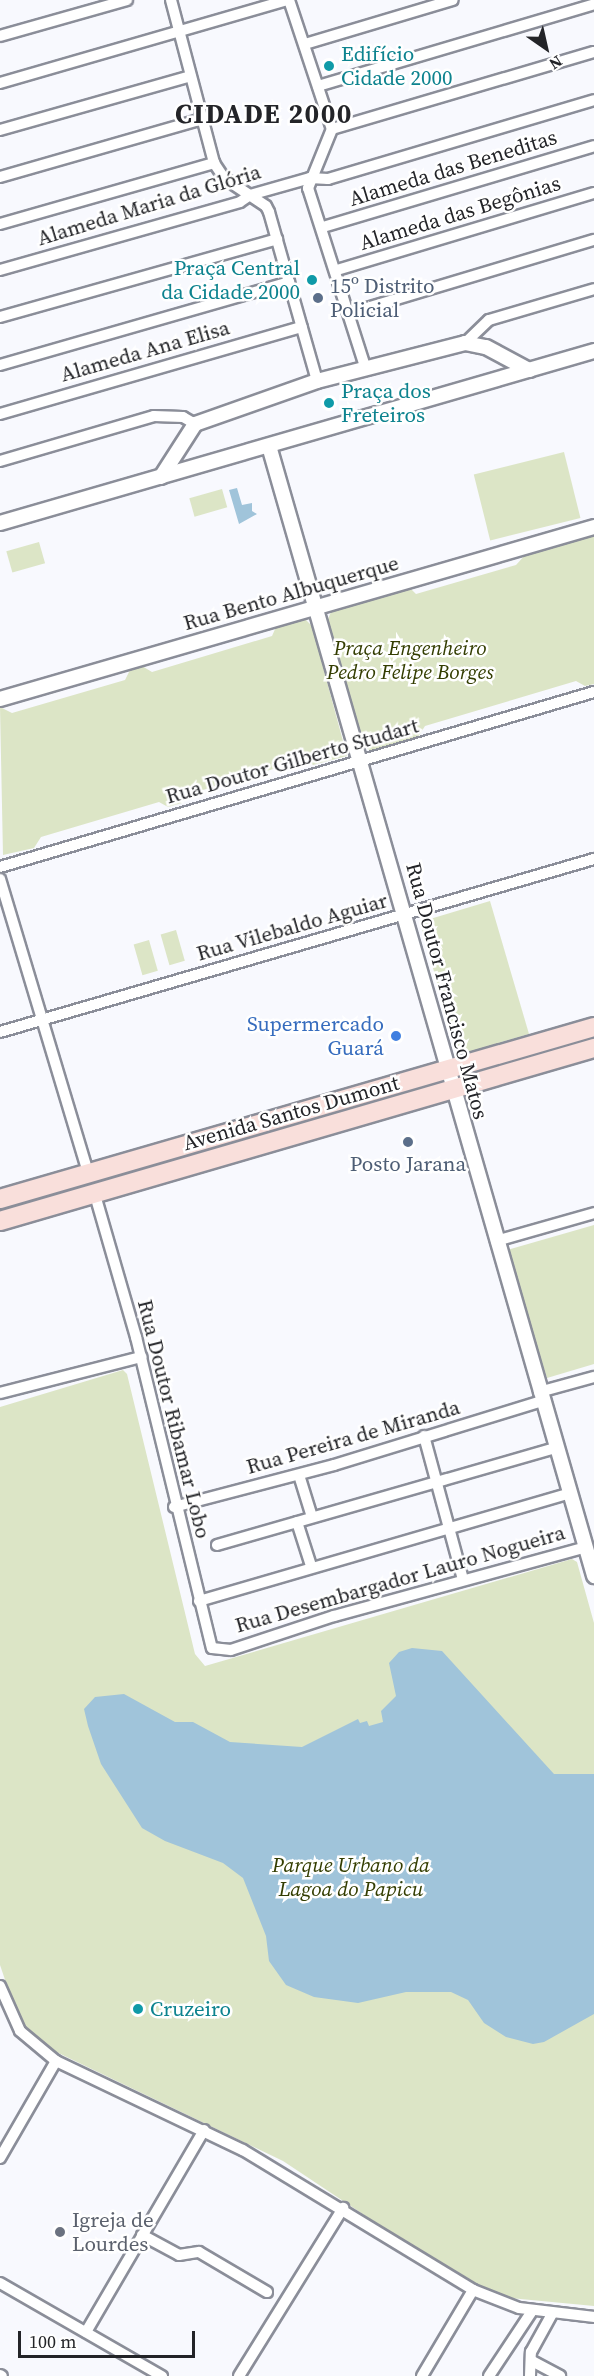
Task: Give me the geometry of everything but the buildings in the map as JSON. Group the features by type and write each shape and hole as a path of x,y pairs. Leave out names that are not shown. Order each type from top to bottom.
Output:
{"main road":[{"name":"Avenida Santos Dumont","path":"0,1199 594,1027"},
{"name":"Avenida Santos Dumont","path":"0,1221 594,1048"},
{"path":"265,1122 271,1143"},
{"path":"236,1130 241,1150"}],"street":[{"path":"0,36 127,0"},
{"path":"171,0 214,164 224,178 266,206 317,381"},
{"path":"0,83 289,0 332,129 330,140 310,178 308,188 337,270 365,367"},
{"path":"305,44 453,0"},
{"path":"318,86 594,4"},
{"path":"332,129 594,52"},
{"path":"0,130 191,76"},
{"name":"Alameda Maria da Glória","path":"0,270 240,202 250,195 310,178 328,179 594,100"},
{"path":"0,177 202,119"},
{"name":"Alameda das Beneditas","path":"323,227 594,146"},
{"path":"0,224 214,164"},
{"name":"Alameda das Begônias","path":"337,270 594,193"},
{"path":"0,317 277,238"},
{"path":"350,313 594,240"},
{"path":"0,365 289,282"},
{"path":"465,343 489,320 594,289"},
{"name":"Alameda Ana Elisa","path":"0,414 302,327"},
{"path":"161,477 195,424 317,381 365,367 465,343 486,347 529,370"},
{"path":"0,523 594,351"},
{"path":"0,461 154,416 183,417 195,424"},
{"name":"Rua Doutor Francisco Matos","path":"269,446 405,914 496,1242 570,1493 590,1547 594,1576"},
{"name":"Rua Bento Albuquerque","path":"0,699 594,527"},
{"name":"Rua Doutor Gilberto Studart","path":"0,867 594,692"},
{"name":"Rua Vilebaldo Aguiar","path":"0,1032 594,859"},
{"path":"0,879 44,1019 88,1173"},
{"name":"Rua Doutor Ribamar Lobo","path":"95,1195 141,1357 174,1507 199,1601 212,1648 217,1650"},
{"path":"496,1242 594,1213"},
{"path":"0,1393 141,1357"},
{"name":"Rua Pereira de Miranda","path":"174,1507 299,1475 424,1437 594,1377"},
{"path":"424,1437 463,1580"},
{"path":"217,1545 558,1447"},
{"path":"299,1475 312,1517"},
{"path":"199,1601 311,1566 570,1493"},
{"path":"297,1522 311,1566"},
{"name":"Rua Desembargador Lauro Nogueira","path":"217,1650 231,1650 463,1580 590,1547"},
{"path":"0,1986 20,2031 56,2061 204,2130 343,2208 400,2248 473,2290 532,2311 594,2317"},
{"path":"0,2158 56,2061"},
{"path":"86,2332 204,2130"},
{"path":"239,2376 343,2208"},
{"path":"142,2235 179,2255 199,2252 267,2292"},
{"path":"0,2283 162,2376"},
{"path":"422,2376 473,2290"},
{"path":"489,2376 532,2311"},
{"path":"530,2376 532,2356 552,2314"},
{"path":"511,2342 560,2376"}],"green space":[{"path":"564,452 580,518 490,540 474,474"},
{"path":"222,489 227,507 195,517 189,498"},
{"name":"Praça Engenheiro Pedro Felipe Borges","path":"594,534 594,684 585,686 576,681 425,726 418,737 371,751 365,747 328,619 331,612 410,588 416,594 516,565 526,554"},
{"path":"39,542 45,563 12,573 6,551"},
{"path":"304,618 312,626 347,756 313,765 307,759 186,795 182,803 168,807 159,802 41,837 34,848 3,855 0,707 12,713 125,680 130,670 142,666 152,672 272,636 276,627"},
{"path":"490,901 529,1034 461,1054 457,1053 420,922"},
{"path":"176,930 185,961 169,965 161,934"},
{"path":"149,940 158,971 142,975 134,944"},
{"path":"594,1225 594,1364 547,1378 507,1250"},
{"name":"Parque Urbano da Lagoa do Papicu","path":"123,1370 127,1374 195,1654 205,1666 572,1559 577,1562 594,1623 594,2306 510,2298 453,2274 283,2161 48,2048 24,2024 15,2009 0,1965 0,1407"}],"water":[{"path":"237,488 242,505 252,503 252,511 257,514 239,524 229,490"},
{"path":"412,1648 442,1651 554,1774 594,1774 594,2014 544,2042 533,2044 506,2037 484,2023 468,2000 451,1992 406,1992 358,2003 314,1997 286,1985 269,1961 266,1936 243,1878 223,1863 165,1841 142,1828 101,1764 84,1709 95,1697 124,1694 175,1722 193,1722 230,1742 302,1747 358,1719 360,1723 367,1721 369,1726 383,1722 381,1711 396,1696 389,1663 399,1652"}],"place":[{"name":"Edifício Cidade 2000","path":"329,66"},
{"name":"Praça Central da Cidade 2000","path":"312,280"},
{"name":"15º Distrito Policial","path":"318,298"},
{"name":"Praça dos Freteiros","path":"329,403"},
{"name":"Supermercado Guará","path":"396,1036"},
{"name":"Posto Jarana","path":"408,1142"},
{"name":"Cruzeiro","path":"138,2009"},
{"name":"Igreja de Lourdes","path":"60,2232"}],"district":[{"name":"CIDADE 2000","path":"264,114"}]}
